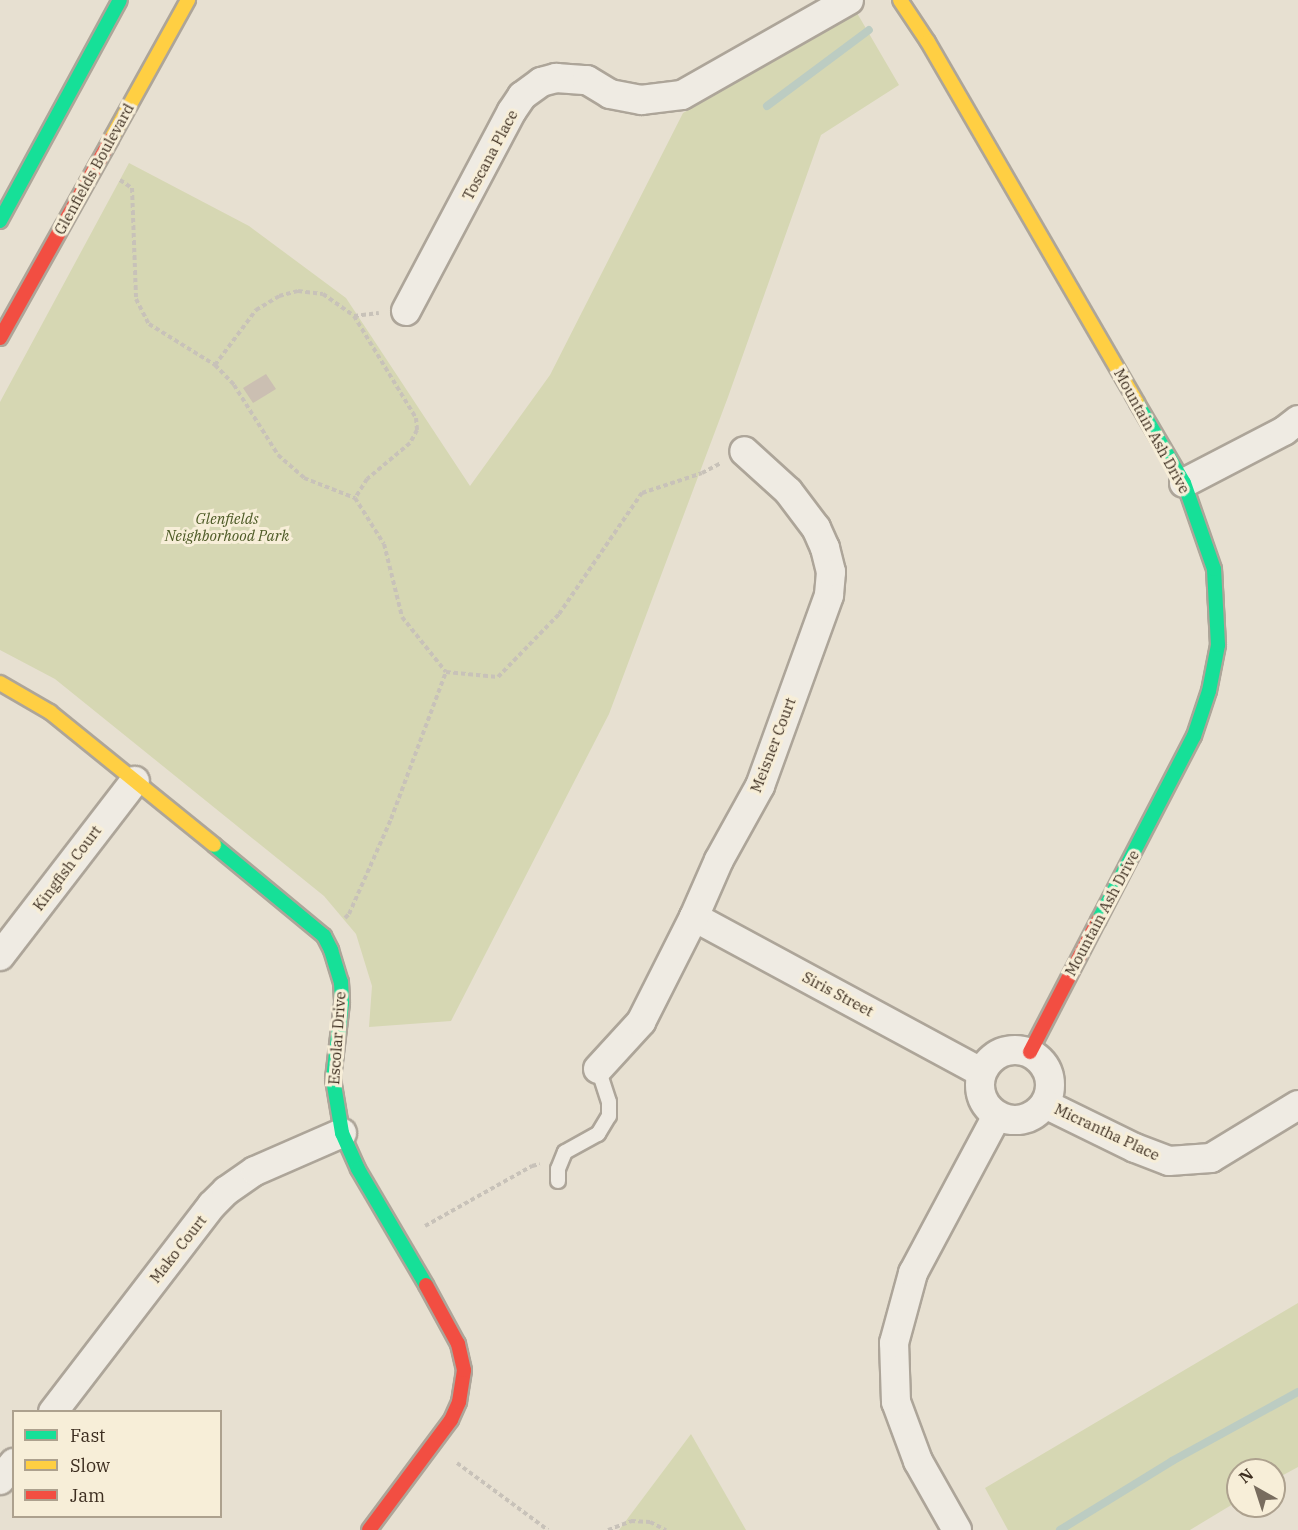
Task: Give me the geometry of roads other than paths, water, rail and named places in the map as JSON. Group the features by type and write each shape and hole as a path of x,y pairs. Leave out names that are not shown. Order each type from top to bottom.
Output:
{"street":[{"path":"0,221 120,0"},
{"name":"Glenfields Boulevard","path":"0,338 188,0"},
{"name":"Toscana Place","path":"406,311 512,111 522,96 541,82 556,78 587,80 610,94 641,100 682,95 849,0"},
{"name":"Mountain Ash Drive","path":"900,0 940,63 1184,483 1214,569 1218,645 1209,691 1194,736 1030,1052"},
{"path":"1184,483 1298,420"},
{"name":"Meisner Court","path":"598,1069 641,1023 719,860 760,786 829,595 831,572 825,548 816,528 788,491 744,451"},
{"name":"Escolar Drive","path":"0,683 50,712 296,911 324,936 332,950 341,982 342,1003 333,1079 337,1116 342,1133 358,1169 450,1328 458,1344 464,1370 459,1402 451,1420 369,1530"},
{"name":"Kingfish Court","path":"0,956 135,781"},
{"name":"Siris Street","path":"694,916 981,1072"},
{"path":"1016,1049 1030,1052 1042,1061 1049,1074 1050,1090 1045,1104 1035,1114 1023,1119 1010,1120 997,1116 981,1097 979,1085 981,1072 989,1060 1001,1052 1016,1049"},
{"name":"Micrantha Place","path":"1045,1104 1135,1148 1169,1161 1211,1158 1298,1106"},
{"path":"957,1530 918,1461 896,1402 894,1344 913,1273 997,1116"},
{"name":"Mako Court","path":"55,1410 212,1205 226,1191 255,1170 342,1133"},
{"path":"0,1480 12,1465"}],"lane":[{"path":"558,1180 558,1169 566,1152 598,1134 609,1116 609,1102 598,1069"}],"waterway":[{"path":"767,106 869,30"},
{"path":"1060,1530 1172,1461 1298,1392"}],"park label":[{"name":"Glenfields Neighborhood Park","path":"227,526"}]}
